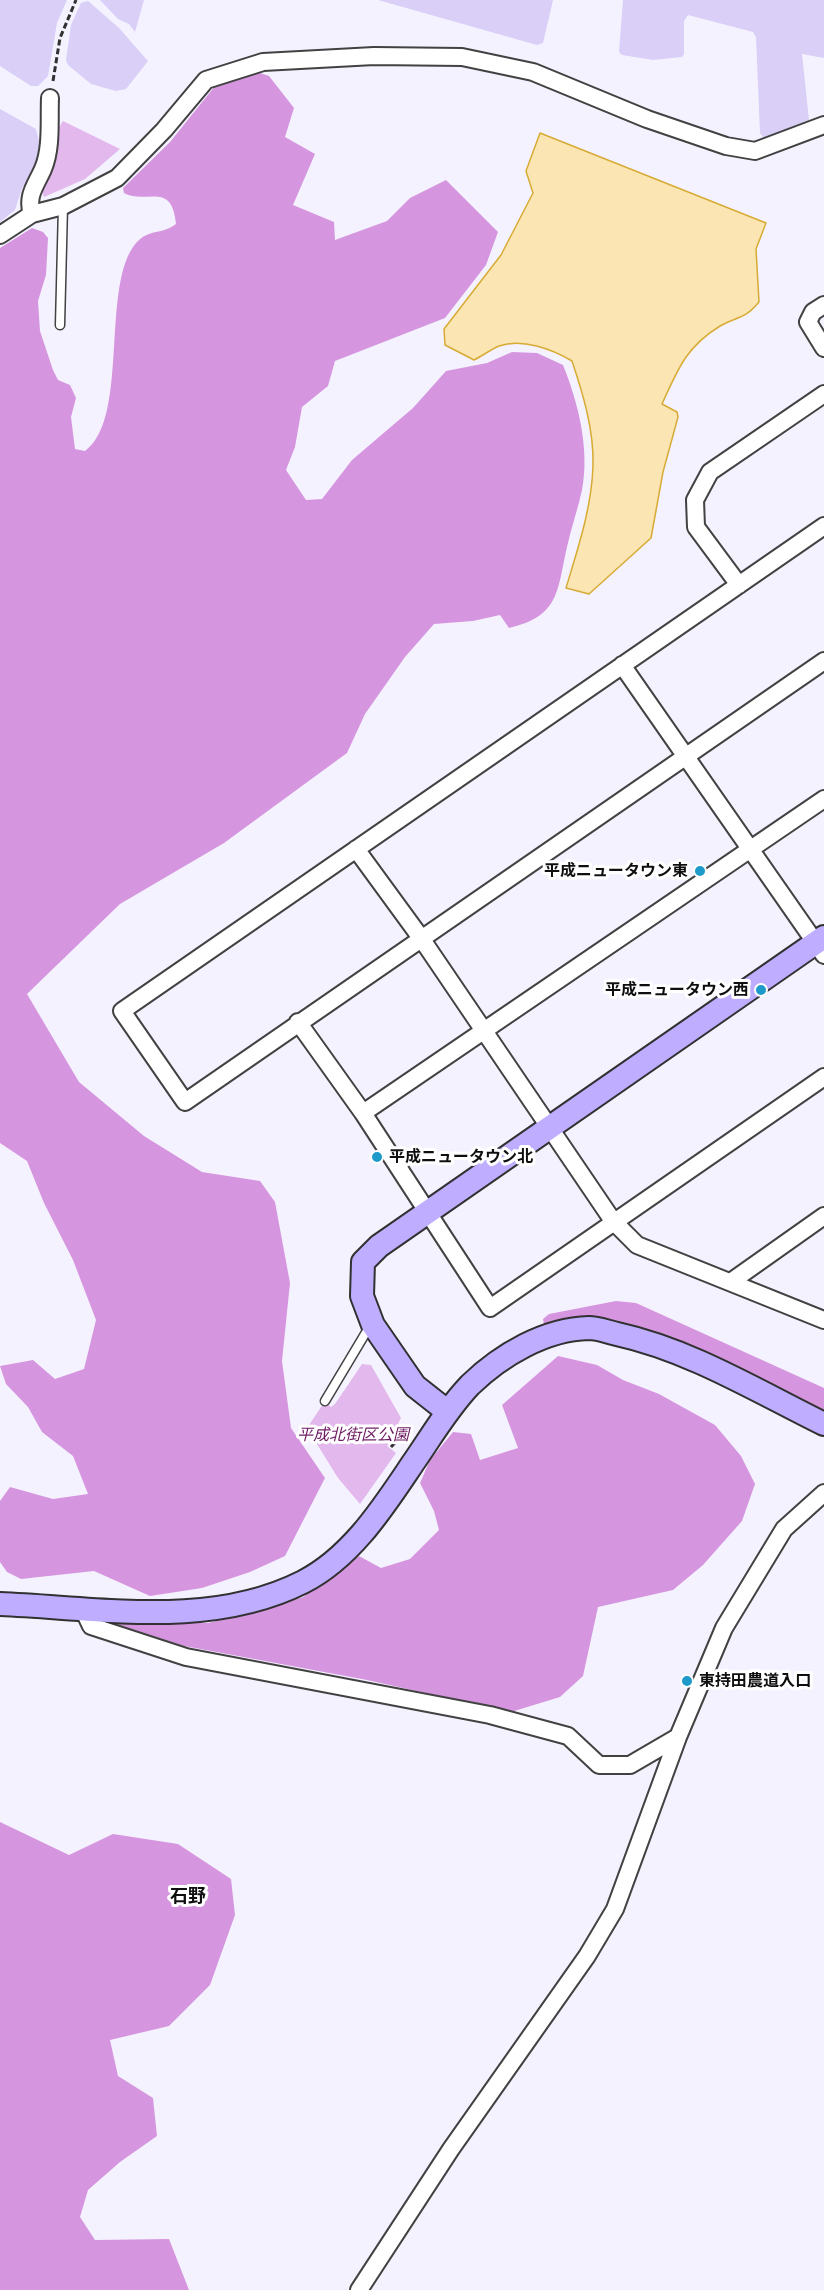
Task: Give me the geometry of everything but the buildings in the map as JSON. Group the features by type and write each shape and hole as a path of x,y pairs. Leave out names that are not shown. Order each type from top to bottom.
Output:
{"street":[{"path":"0,235 32,214 63,206 117,178 164,130 206,80 263,62 374,56 462,57 533,72 647,119 726,146 755,151 824,125"},
{"path":"32,214 29,206 30,194 44,168 48,151 50,98"},
{"path":"824,304 813,312 808,322 824,348"},
{"path":"739,585 696,526 695,500 710,472 824,394"},
{"path":"824,526 122,1011 185,1102 824,661"},
{"path":"448,1412 415,1386 372,1323 362,1296 363,1262 379,1246 821,945 749,850 622,665"},
{"path":"363,1113 482,1029 824,799"},
{"path":"356,849 421,938 613,1221 637,1245 732,1281 824,1320"},
{"path":"298,1022 363,1113 490,1308 824,1077"},
{"path":"732,1281 824,1216"},
{"path":"0,1604 171,1614 232,1605 269,1595 305,1581 341,1555 382,1509 448,1412 471,1385 507,1356 549,1334 591,1328 649,1341 824,1424"},
{"path":"359,2290 438,2169 586,1956 615,1909 678,1737 724,1628 784,1529 824,1493"},
{"path":"82,1607 91,1626 186,1657 490,1715 568,1736 599,1765 630,1765 678,1737"}],"lane":[{"path":"60,325 63,206"},
{"path":"325,1401 372,1323"}],"path":[{"path":"50,98 60,38 76,0"},
{"path":"391,1447 411,1426"}],"shaded area":[{"path":"0,0 67,0 57,23 48,76 38,86 31,86 0,66"},
{"path":"100,0 144,0 135,32 129,24 118,19"},
{"path":"378,0 553,0 543,43 537,45"},
{"path":"623,0 824,0 824,58 802,54 809,120 764,138 760,133 756,37 753,32 688,15 684,21 684,54 682,57 653,60 622,55 619,52"},
{"path":"88,1 119,28 148,61 126,89 116,91 91,84 68,65 66,60 71,25 81,3"},
{"path":"257,72 269,76 294,108 285,137 315,154 293,205 334,222 335,240 387,221 410,198 446,180 498,232 486,265 445,318 335,361 328,386 302,407 295,447 286,470 306,500 322,499 352,460 413,408 446,371 487,363 512,352 537,353 563,365 578,410 585,458 584,474 558,589 547,609 526,623 509,628 500,615 473,621 434,624 405,657 365,714 347,753 224,843 120,904 27,994 79,1082 144,1136 202,1172 260,1181 275,1202 290,1283 282,1361 291,1428 325,1478 285,1556 250,1572 202,1588 150,1596 94,1571 21,1579 7,1572 0,1562 0,1501 10,1487 53,1499 88,1494 73,1456 42,1432 28,1407 6,1384 0,1366 33,1360 55,1379 84,1369 96,1320 73,1260 44,1203 27,1161 0,1143 0,248 32,228 43,232 48,238 46,275 38,301 40,331 58,380 70,385 76,398 71,417 75,449 85,451 99,434 107,410 119,289 125,263 141,238 166,230 176,224 174,211 164,198 132,196 124,193 123,188 170,142 215,86"},
{"path":"0,109 36,129 41,149 32,177 22,188 15,210 0,222"},
{"path":"540,133 766,223 756,249 759,302 745,315 720,326 699,342 678,369 662,404 677,412 678,417 663,472 651,538 589,594 566,588 587,512 593,465 590,425 572,361 537,346 517,343 499,346 474,360 445,345 444,329 501,255 533,193 526,171"},
{"path":"616,1301 636,1303 824,1388 824,1411 772,1384 751,1380 629,1324 609,1321 550,1327 544,1325 543,1319 549,1314"},
{"path":"558,1356 597,1365 623,1380 659,1394 715,1425 741,1456 755,1484 742,1521 703,1565 673,1590 598,1607 583,1676 560,1697 511,1712 367,1680 179,1645 106,1626 106,1618 208,1623 264,1610 303,1597 359,1556 381,1568 410,1559 439,1530 434,1511 420,1483 430,1460 453,1432 471,1434 480,1460 518,1448 502,1405"},
{"path":"0,1822 69,1855 113,1834 178,1844 231,1879 235,1915 210,1985 169,2026 110,2040 118,2076 153,2098 157,2136 120,2162 88,2190 80,2217 95,2240 169,2239 189,2290 0,2290"}],"green space":[{"path":"63,121 120,149 85,179 44,197 41,188 49,171 56,137"},
{"name":"平成北街区公園","path":"362,1364 371,1365 401,1418 387,1446 396,1453 360,1504 338,1478 307,1428 325,1401 331,1407 335,1404"}],"place":[{"name":"平成ニュータウン東","path":"700,871"},
{"name":"平成ニュータウン西","path":"761,990"},
{"name":"平成ニュータウン北","path":"377,1157"},
{"name":"東持田農道入口","path":"687,1681"}],"district":[{"name":"石野","path":"188,1897"}]}
